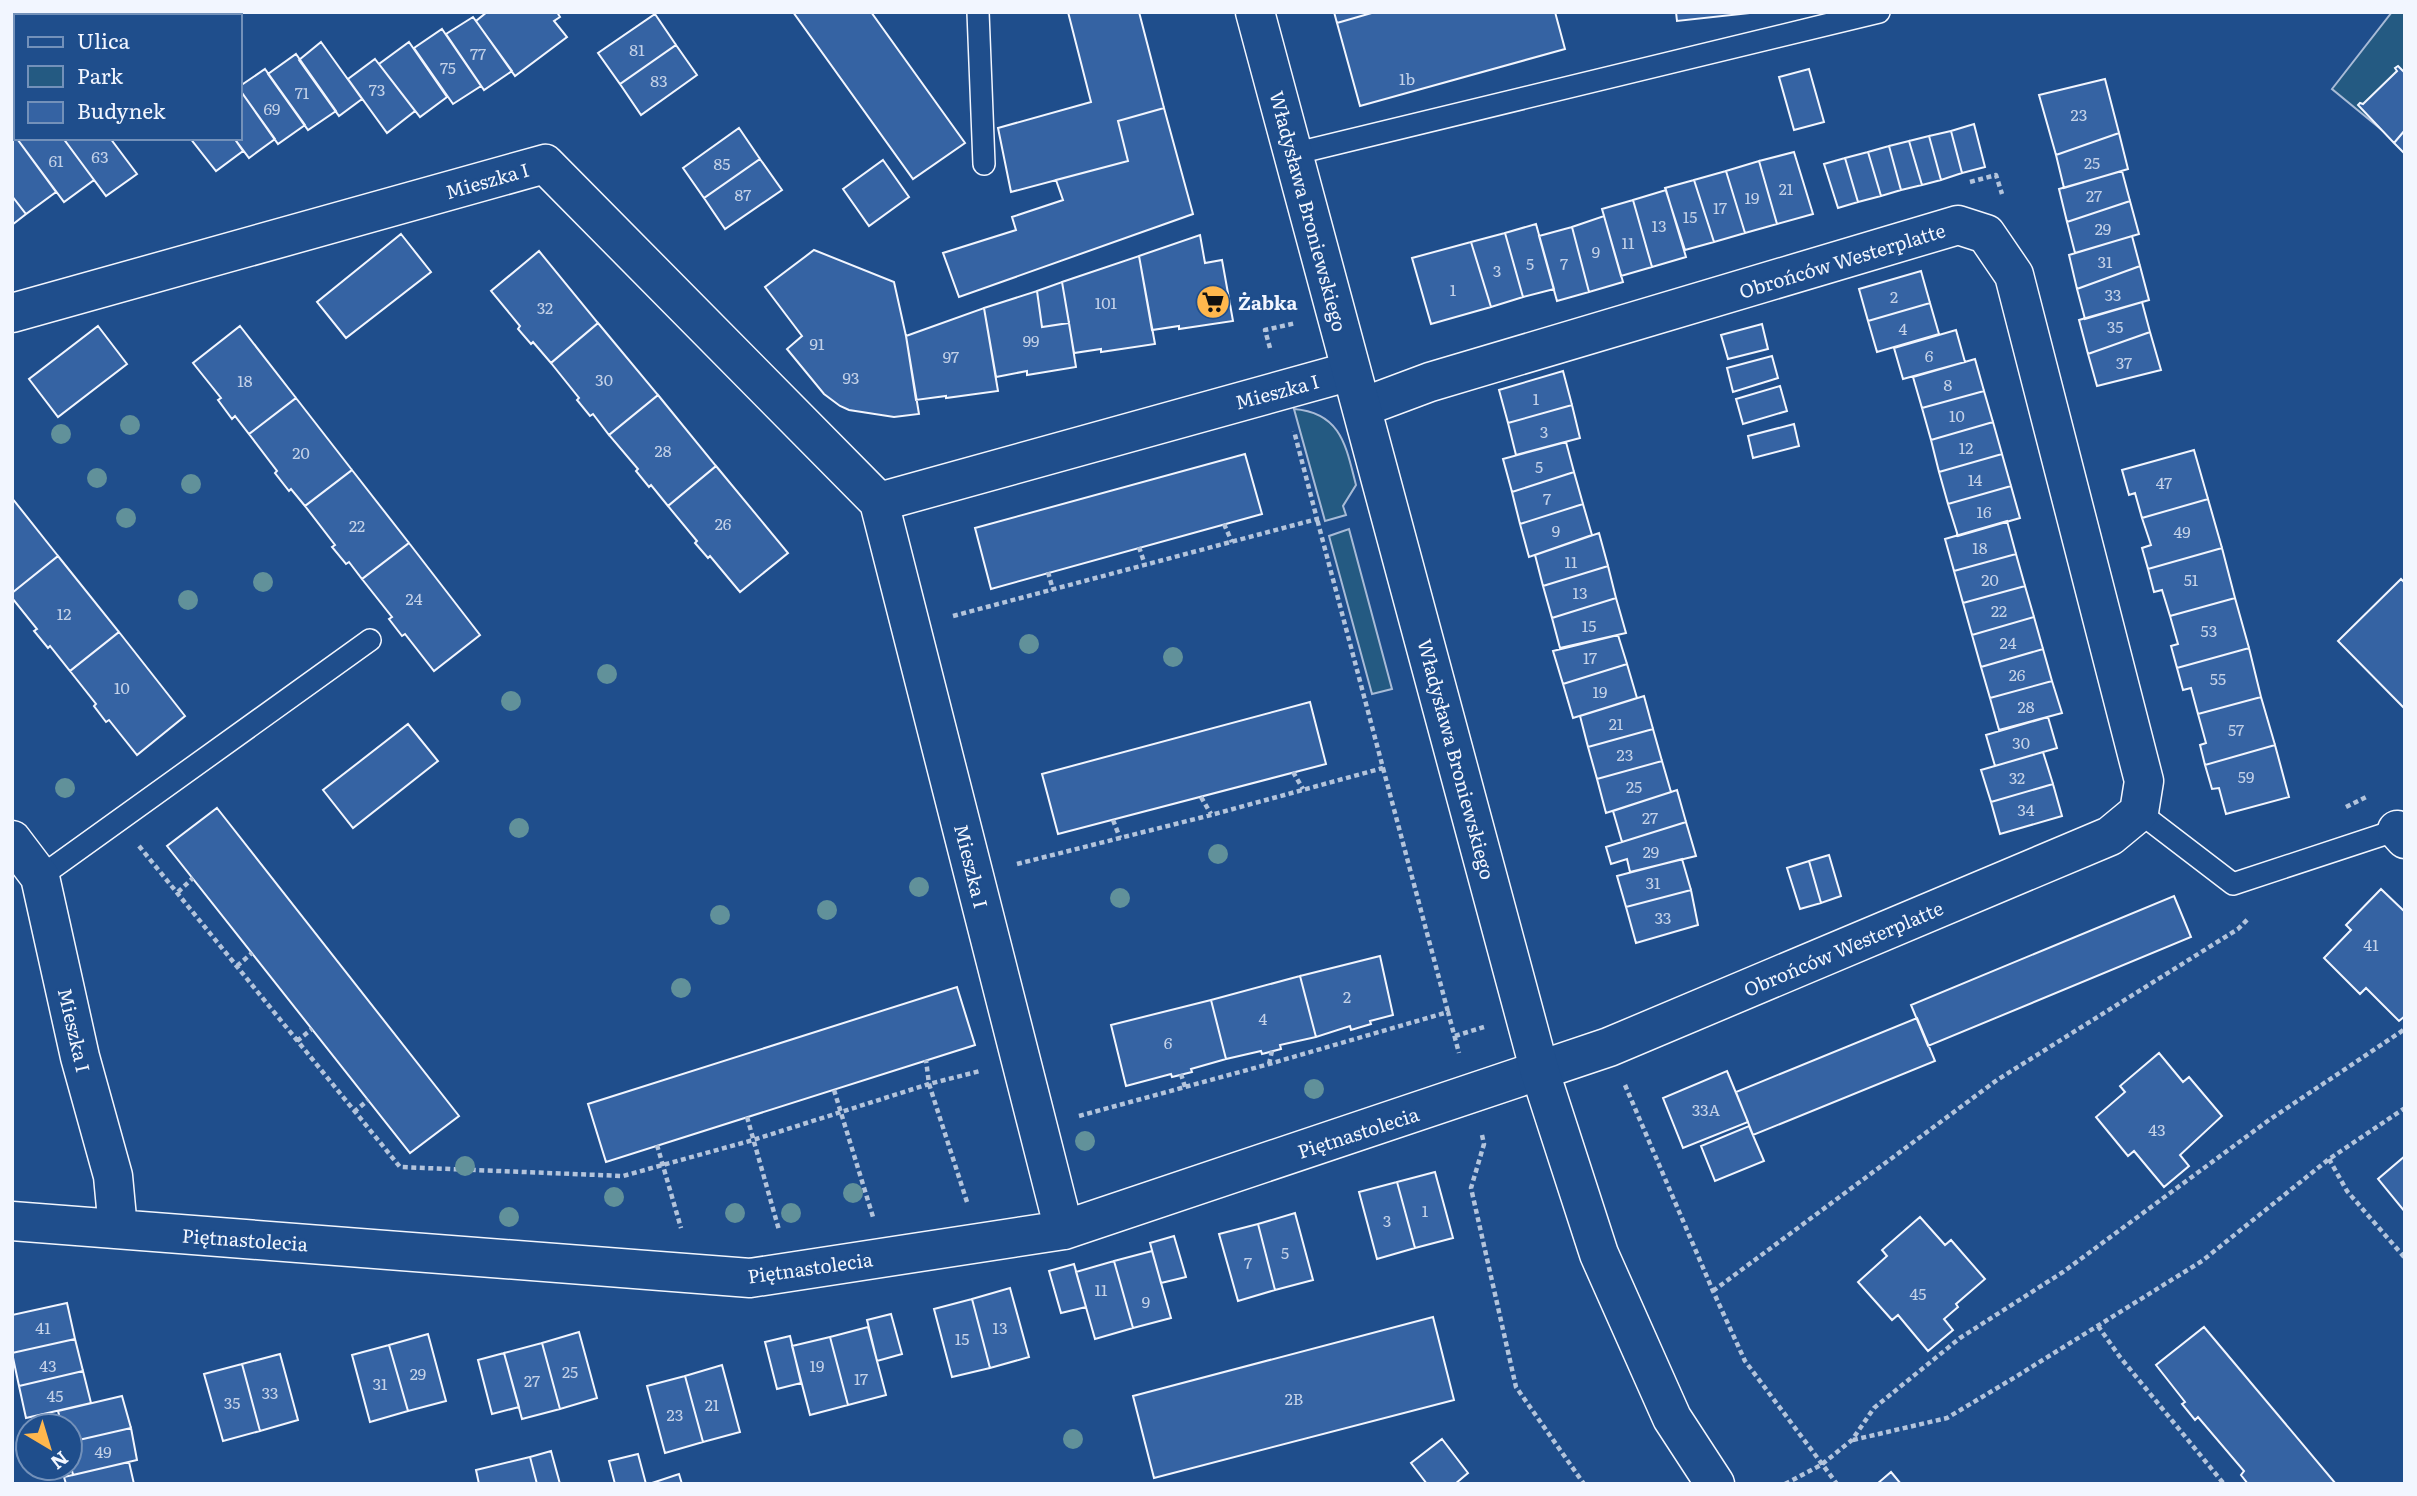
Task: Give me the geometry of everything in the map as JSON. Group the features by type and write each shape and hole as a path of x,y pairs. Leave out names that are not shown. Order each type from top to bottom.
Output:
{"street":[{"name":"Władysława Broniewskiego","path":"1255,12 1540,1072 1599,1254 1672,1418 1715,1484"},
{"name":"Mieszka I","path":"12,313 545,164 879,502 1064,1230"},
{"name":"Obrońców Westerplatte","path":"1363,408 1430,382 1958,225 1986,234 2014,275 2144,781 2139,812 2110,836 1609,1047 1540,1072"},
{"name":"Mieszka I","path":"879,502 1351,371"},
{"name":"Mieszka I","path":"12,840 40,877 80,1057 113,1176 118,1229"},
{"name":"Piętnastolecia","path":"12,1221 750,1278 1064,1230 1540,1072"}],"lane":[{"path":"978,12 984,163"},
{"path":"1293,154 1879,12"},
{"path":"40,877 370,640"},
{"path":"2139,812 2233,884 2401,835"}],"path":[{"path":"1958,186 1996,174 2004,201"},
{"path":"1293,428 1448,1013"},
{"path":"941,620 1317,519"},
{"path":"1224,524 1232,542"},
{"path":"1139,547 1145,565"},
{"path":"1048,572 1053,590"},
{"path":"1013,865 1383,768"},
{"path":"1293,772 1303,789"},
{"path":"2343,808 2375,792"},
{"path":"1201,797 1211,815"},
{"path":"1113,820 1120,838"},
{"path":"136,843 400,1167 622,1176 753,1140 929,1084 926,1060"},
{"path":"178,892 193,878"},
{"path":"1713,1291 1997,1080 2238,929"},
{"path":"237,965 252,953"},
{"path":"1361,1027 1364,1037"},
{"path":"297,1041 312,1029"},
{"path":"1785,1484 1821,1465 1853,1440 1874,1408 1960,1338 2063,1272 2269,1120 2405,1029"},
{"path":"1609,1047 1745,1361 1837,1484"},
{"path":"1269,1064 1272,1051"},
{"path":"1181,1074 1185,1087"},
{"path":"834,1090 874,1221 884,1219"},
{"path":"354,1112 368,1100"},
{"path":"1853,1440 1947,1418 2202,1261 2329,1159 2405,1108"},
{"path":"747,1117 780,1235 770,1236"},
{"path":"657,1145 685,1241"},
{"path":"2329,1159 2347,1191 2405,1258"},
{"path":"2098,1326 2120,1357 2224,1484"},
{"path":"1516,1387 1584,1484"}],"green space":[{"path":"2392,12 2405,12 2405,149 2332,89"},
{"path":"1294,409 1323,417 1332,425 1345,445 1356,485 1343,506 1346,515 1325,521"},
{"path":"1349,529 1392,689 1372,694 1329,536"}],"building":[{"path":"487,12 557,12 560,17 554,21 567,37 515,76 476,21"},
{"path":"793,12 871,12 965,143 913,179"},
{"path":"1068,12 1139,12 1164,108 1118,121 1128,161 1011,192 998,128 1091,102"},
{"path":"1334,12 1375,12 1337,23"},
{"path":"1375,12 1555,12 1565,49 1360,106 1337,23"},
{"path":"1676,12 1759,12 1677,21"},
{"path":"655,14 676,45 620,84 598,53"},
{"path":"473,17 512,71 484,90 446,34"},
{"path":"442,29 481,86 453,104 414,48"},
{"path":"321,42 362,99 339,116 299,60"},
{"path":"409,42 447,97 420,117 379,64"},
{"path":"676,45 697,75 641,115 620,84"},
{"path":"296,54 336,111 308,130 268,74"},
{"path":"375,59 415,111 387,133 348,79"},
{"path":"2398,66 2405,73 2405,130 2394,143 2358,105 2363,104 2397,71 2395,68"},
{"path":"265,69 305,125 278,144 242,93 242,85"},
{"path":"1809,69 1824,122 1794,130 1779,77"},
{"path":"2105,79 2119,133 2056,155 2039,95"},
{"path":"242,93 275,139 249,158 236,140 242,140"},
{"path":"1164,108 1193,214 959,297 943,253 1016,230 1012,217 1063,200 1056,180 1128,161 1118,121"},
{"path":"1974,124 1985,167 1962,173 1951,131"},
{"path":"739,128 760,159 704,198 683,168"},
{"path":"2405,130 2405,154 2394,143"},
{"path":"1951,131 1962,173 1941,180 1929,136"},
{"path":"12,132 14,140 18,140 56,192 26,214 12,196"},
{"path":"2119,133 2128,169 2064,188 2056,155"},
{"path":"1929,136 1941,180 1922,185 1909,141"},
{"path":"18,140 64,140 94,180 64,202"},
{"path":"64,140 112,140 137,174 106,196"},
{"path":"192,140 235,140 243,151 216,171"},
{"path":"1909,141 1922,185 1901,190 1889,146"},
{"path":"1889,146 1901,190 1881,196 1868,152"},
{"path":"1794,152 1813,214 1777,224 1759,161"},
{"path":"1868,152 1881,196 1858,202 1845,158"},
{"path":"1845,158 1858,202 1838,208 1824,164"},
{"path":"760,159 782,190 725,229 704,198"},
{"path":"883,160 909,197 869,226 843,189"},
{"path":"1759,161 1777,224 1745,233 1726,171"},
{"path":"1726,171 1745,233 1714,242 1694,180"},
{"path":"2122,171 2130,201 2067,222 2059,189"},
{"path":"1694,180 1714,242 1685,250 1665,188"},
{"path":"1666,190 1686,257 1652,267 1633,200"},
{"path":"12,196 26,214 12,225"},
{"path":"1633,200 1652,267 1621,276 1602,209"},
{"path":"2130,201 2139,234 2075,253 2067,222"},
{"path":"1604,216 1623,282 1589,292 1572,227"},
{"path":"1536,224 1554,289 1523,297 1505,233"},
{"path":"1572,227 1589,292 1557,301 1539,236"},
{"path":"1505,233 1523,297 1491,307 1471,242"},
{"path":"401,234 431,272 346,338 317,302"},
{"path":"1200,235 1205,263 1222,260 1233,321 1152,330 1139,256"},
{"path":"2132,236 2140,266 2077,289 2069,255"},
{"path":"1471,242 1491,307 1431,324 1412,258"},
{"path":"814,250 894,282 919,414 894,417 849,410 840,406 824,394 787,349 802,336 765,287"},
{"path":"539,251 598,323 551,363 518,329 520,326 491,291"},
{"path":"1139,256 1155,344 1074,353 1062,282"},
{"path":"2140,266 2149,300 2085,319 2077,289"},
{"path":"1921,271 1930,303 1868,321 1859,289"},
{"path":"1062,282 1069,323 1042,327 1037,291"},
{"path":"1037,291 1042,327 1069,323 1076,367 1027,375 1027,371 996,377 984,308"},
{"path":"2142,302 2150,332 2088,354 2079,320"},
{"path":"1930,303 1939,334 1877,352 1868,321"},
{"path":"984,308 998,391 916,400 906,336"},
{"path":"598,323 658,395 609,435 593,414 590,416 577,400 579,398 551,363"},
{"path":"1762,324 1768,349 1728,359 1721,335"},
{"path":"98,326 127,364 58,417 29,379"},
{"path":"240,326 296,398 249,434 235,416 232,419 218,400 221,398 193,363"},
{"path":"1956,330 1965,362 1903,379 1894,348"},
{"path":"2150,332 2161,370 2097,386 2088,354"},
{"path":"1772,356 1778,378 1733,392 1727,368"},
{"path":"1975,359 1984,391 1922,408 1913,377"},
{"path":"1563,371 1572,405 1508,423 1499,390"},
{"path":"1780,386 1787,411 1743,424 1736,399"},
{"path":"1984,391 1993,422 1931,440 1922,408"},
{"path":"658,395 716,466 668,506 651,485 649,487 636,471 638,469 609,435"},
{"path":"296,398 352,470 305,506 275,473 277,471 249,434"},
{"path":"1572,405 1580,438 1516,455 1508,423"},
{"path":"1993,422 2002,454 1939,472 1931,440"},
{"path":"1794,424 1799,446 1753,458 1748,436"},
{"path":"1566,442 1574,472 1512,492 1503,459"},
{"path":"2194,450 2208,499 2142,518 2135,493 2129,495 2122,470"},
{"path":"1245,454 1262,514 991,589 975,528"},
{"path":"2002,454 2011,486 1948,504 1939,472"},
{"path":"716,466 788,553 740,592 710,556 708,558 695,543 697,541 668,506"},
{"path":"352,470 409,543 362,579 349,562 346,564 332,547 335,545 305,506"},
{"path":"1574,472 1583,504 1520,524 1512,492"},
{"path":"2011,486 2020,518 1958,536 1948,504"},
{"path":"12,498 58,556 12,593"},
{"path":"2208,499 2222,548 2148,569 2142,548 2151,545 2142,518"},
{"path":"1583,504 1592,535 1529,557 1520,524"},
{"path":"2007,521 2016,554 1954,571 1945,539"},
{"path":"1599,533 1608,566 1543,586 1535,555"},
{"path":"409,543 480,635 434,671 405,634 402,636 389,619 392,617 362,579"},
{"path":"2222,548 2235,598 2170,616 2162,590 2154,592 2148,569"},
{"path":"2016,554 2025,586 1963,603 1954,571"},
{"path":"58,556 119,632 70,671 34,631 37,629 12,598 12,593"},
{"path":"1608,566 1616,598 1552,618 1543,586"},
{"path":"2401,579 2405,583 2405,709 2338,641"},
{"path":"2025,586 2034,617 1972,635 1963,603"},
{"path":"1616,598 1626,633 1560,648 1552,618"},
{"path":"2235,598 2249,648 2177,668 2171,646 2178,644 2170,616"},
{"path":"2034,617 2043,649 1981,667 1972,635"},
{"path":"119,632 185,716 137,755 109,720 106,722 94,706 96,704 70,671"},
{"path":"1618,635 1627,664 1563,684 1553,651"},
{"path":"2249,648 2261,697 2198,714 2191,688 2183,690 2177,668"},
{"path":"2043,649 2052,681 1990,698 1981,667"},
{"path":"1627,664 1637,698 1573,718 1563,684"},
{"path":"2052,681 2062,713 1999,730 1990,698"},
{"path":"1644,696 1653,729 1588,747 1580,716"},
{"path":"2261,697 2275,745 2205,765 2200,745 2206,743 2198,714"},
{"path":"1310,702 1326,764 1058,834 1042,774"},
{"path":"2048,717 2057,748 1995,766 1986,735"},
{"path":"408,724 438,761 353,828 323,790"},
{"path":"1653,729 1662,761 1597,779 1588,747"},
{"path":"2275,745 2289,797 2226,814 2219,788 2212,789 2205,765"},
{"path":"2043,752 2053,784 1991,802 1981,770"},
{"path":"1662,761 1671,792 1606,813 1597,779"},
{"path":"2053,784 2062,816 2000,834 1991,802"},
{"path":"1677,790 1686,822 1622,842 1613,811"},
{"path":"217,808 459,1116 410,1153 167,846"},
{"path":"1686,822 1696,856 1630,872 1627,859 1611,864 1606,847"},
{"path":"1829,855 1841,896 1821,903 1809,861"},
{"path":"1682,859 1691,890 1626,907 1617,876"},
{"path":"1809,861 1821,903 1800,909 1787,868"},
{"path":"2381,889 2405,912 2405,1016 2399,1021 2366,988 2360,994 2324,958 2351,930 2346,925"},
{"path":"1691,890 1698,925 1636,943 1626,907"},
{"path":"2174,896 2191,937 1928,1046 1911,1005"},
{"path":"1380,956 1393,1015 1351,1030 1350,1026 1316,1037 1300,976"},
{"path":"1300,976 1316,1037 1280,1045 1281,1049 1262,1054 1261,1051 1226,1059 1211,1000"},
{"path":"957,987 975,1045 606,1162 588,1104"},
{"path":"1211,1000 1226,1059 1191,1069 1192,1072 1172,1077 1171,1074 1126,1086 1111,1025"},
{"path":"1917,1018 1935,1061 1753,1135 1736,1092"},
{"path":"2159,1053 2183,1082 2189,1077 2222,1116 2180,1155 2189,1166 2164,1187 2134,1151 2128,1156 2096,1117 2125,1092 2120,1086"},
{"path":"1727,1071 1748,1122 1683,1148 1663,1098"},
{"path":"1749,1126 1764,1161 1715,1181 1701,1146"},
{"path":"2405,1156 2405,1212 2378,1179"},
{"path":"1435,1172 1453,1238 1415,1248 1397,1182"},
{"path":"1397,1182 1415,1248 1377,1259 1359,1192"},
{"path":"1295,1213 1313,1280 1275,1290 1258,1224"},
{"path":"1920,1217 1945,1245 1951,1240 1985,1279 1956,1304 1958,1307 1944,1319 1953,1330 1928,1351 1898,1315 1892,1320 1858,1282 1887,1256 1882,1250"},
{"path":"1258,1224 1275,1290 1238,1301 1219,1234"},
{"path":"1174,1236 1186,1277 1161,1283 1150,1243"},
{"path":"1152,1251 1171,1318 1133,1328 1114,1261"},
{"path":"1114,1261 1133,1328 1095,1339 1076,1272"},
{"path":"1074,1264 1086,1307 1061,1313 1049,1271"},
{"path":"1010,1288 1029,1357 990,1368 972,1299"},
{"path":"972,1299 990,1368 952,1377 934,1309"},
{"path":"67,1303 75,1339 12,1353 12,1315"},
{"path":"891,1314 902,1354 877,1361 867,1320"},
{"path":"1433,1317 1454,1400 1154,1478 1133,1396"},
{"path":"868,1327 886,1395 848,1405 830,1337"},
{"path":"2204,1327 2336,1484 2248,1484 2241,1475 2244,1471 2198,1417 2195,1420 2182,1404 2185,1402 2156,1365"},
{"path":"579,1332 597,1398 560,1409 542,1343"},
{"path":"428,1334 446,1401 408,1411 389,1345"},
{"path":"790,1336 801,1383 777,1389 765,1342"},
{"path":"830,1337 848,1405 810,1415 792,1346"},
{"path":"75,1339 83,1371 19,1386 12,1353"},
{"path":"542,1343 560,1409 522,1419 504,1353"},
{"path":"389,1345 408,1411 370,1422 352,1355"},
{"path":"504,1353 519,1407 492,1414 478,1360"},
{"path":"280,1354 298,1420 260,1431 242,1364"},
{"path":"242,1364 260,1431 223,1441 204,1374"},
{"path":"722,1365 740,1432 703,1442 685,1376"},
{"path":"83,1371 91,1403 52,1412 25,1412 19,1386"},
{"path":"685,1376 703,1442 665,1453 647,1386"},
{"path":"122,1396 131,1428 84,1439 84,1412 58,1411"},
{"path":"131,1428 137,1460 84,1472 84,1439"},
{"path":"1442,1439 1468,1473 1455,1484 1427,1484 1411,1463"},
{"path":"551,1451 560,1484 537,1484 530,1457"},
{"path":"638,1454 646,1484 615,1484 609,1461"},
{"path":"530,1457 537,1484 479,1484 476,1470"},
{"path":"129,1462 134,1484 66,1484 84,1482 84,1472"},
{"path":"1891,1472 1901,1484 1877,1484"},
{"path":"679,1474 682,1484 652,1483"}],"place":[{"name":"Żabka","path":"1213,302"}]}
